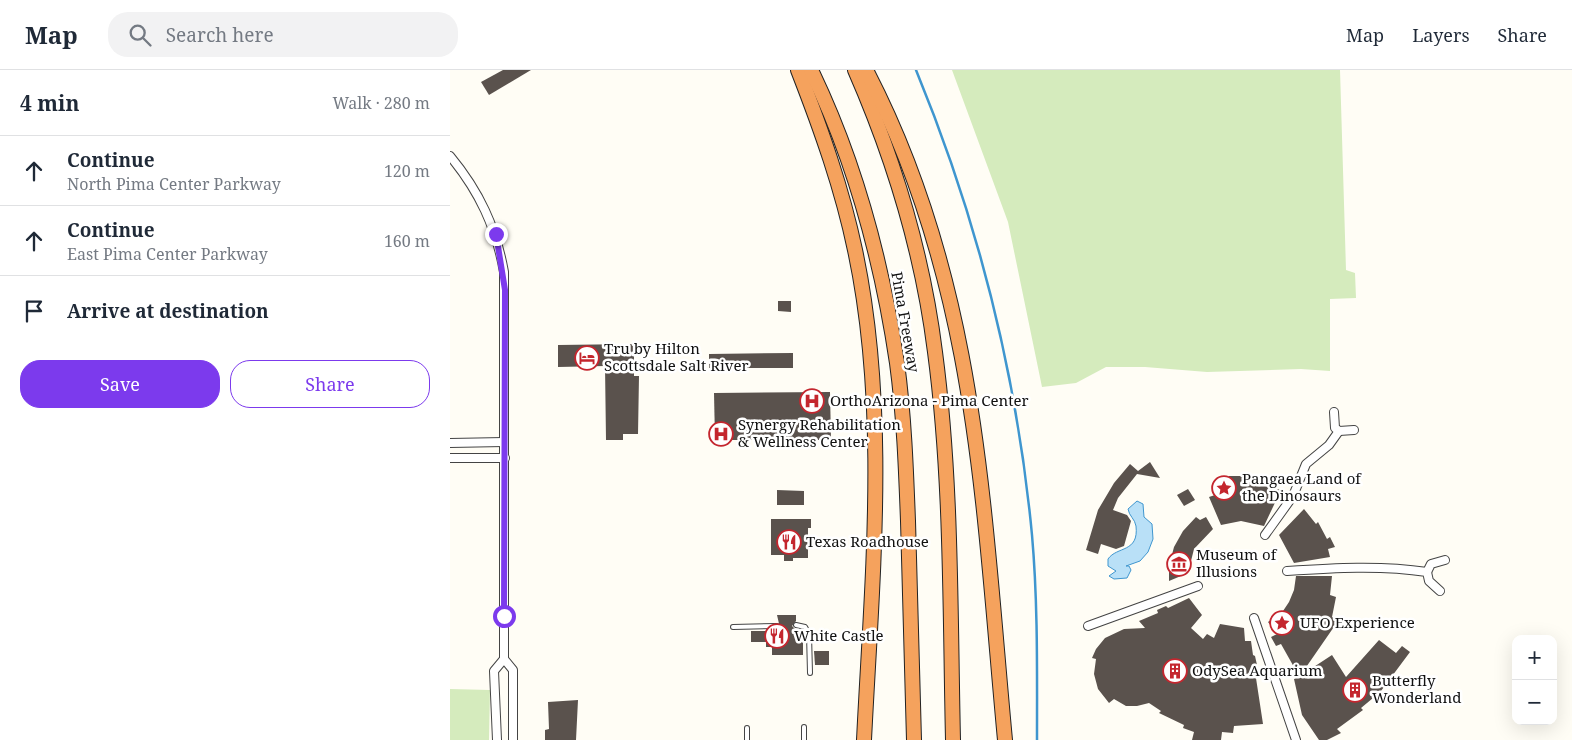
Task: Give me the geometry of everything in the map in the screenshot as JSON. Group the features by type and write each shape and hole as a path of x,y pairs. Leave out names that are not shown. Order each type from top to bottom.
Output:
{"highway":[{"path":"798,70 839,186 855,251 867,330 874,434 874,513 864,740"},
{"name":"Pima Freeway","path":"811,70 836,129 868,226 888,312 897,364 906,465 914,740"},
{"name":"Pima Freeway","path":"855,70 879,131 908,219 935,350 945,452 953,740"},
{"path":"866,70 888,114 925,209 958,331 981,479 1005,740"}],"street":[{"path":"450,156 476,190 488,214 501,254 505,290 504,659 513,670 513,740"},
{"path":"1334,412 1333,423 1339,431"},
{"path":"1339,431 1354,430"},
{"path":"1264,536 1293,496 1306,464 1330,445 1339,431"},
{"path":"450,443 504,451"},
{"path":"450,458 504,451"},
{"path":"1440,591 1429,581 1427,572 1432,564 1445,560"},
{"path":"1287,571 1333,568 1405,569 1427,572"},
{"path":"1088,626 1198,586"},
{"path":"1254,618 1296,740"},
{"path":"497,740 494,671 504,659"}],"lane":[{"path":"733,626 777,626"},
{"path":"796,626 805,628 809,634 810,673"},
{"path":"804,727 804,740"},
{"path":"747,728 747,740"}],"green space":[{"path":"952,70 1340,70 1346,270 1355,273 1356,298 1330,299 1330,371 1301,369 1207,372 1145,367 1106,367 1076,383 1042,387 1008,222"},
{"path":"450,689 490,690 489,740 450,740"}],"water":[{"path":"1137,501 1143,504 1144,517 1152,524 1153,539 1148,552 1140,561 1126,566 1129,566 1131,570 1127,578 1114,579 1109,576 1116,571 1108,566 1108,559 1131,545 1134,541 1136,526 1128,509"}],"building":[{"path":"503,70 531,70 489,95 481,82"},
{"path":"778,301 791,301 791,312 778,311"},
{"path":"634,344 634,376 639,376 638,434 623,434 623,440 606,440 605,366 558,367 558,345"},
{"path":"793,353 793,368 709,368 709,354"},
{"path":"830,392 831,440 715,440 714,393"},
{"path":"1150,462 1160,478 1137,474 1118,498 1113,510 1127,515 1131,521 1124,546 1116,549 1101,544 1098,554 1086,550 1098,510 1114,483 1130,464 1138,471"},
{"path":"1229,476 1243,476 1243,479 1248,479 1249,482 1281,490 1264,526 1241,521 1221,525 1209,497 1218,494 1214,482 1228,479"},
{"path":"1188,489 1195,500 1184,506 1177,495"},
{"path":"777,490 804,491 804,505 777,505"},
{"path":"1304,509 1316,524 1318,522 1327,539 1330,537 1335,547 1328,549 1330,557 1294,563 1279,535"},
{"path":"1196,517 1200,520 1206,517 1213,529 1194,549 1188,573 1169,581 1169,566 1174,547 1183,531"},
{"name":"Texas Roadhouse","path":"771,519 811,519 811,528 808,528 808,558 793,558 793,561 784,561 784,555 771,555"},
{"path":"1296,576 1332,576 1330,595 1336,597 1332,617 1338,621 1300,676 1332,655 1346,677 1379,640 1396,653 1402,646 1410,652 1375,699 1373,698 1361,708 1363,710 1337,729 1341,733 1327,740 1319,740 1302,715 1294,679 1299,676 1281,644 1276,646 1271,637 1277,634 1268,622 1283,611 1289,602 1294,590"},
{"name":"OdySea Aquarium","path":"1189,598 1202,615 1191,628 1203,639 1207,634 1214,638 1220,624 1244,628 1245,641 1251,641 1257,665 1254,665 1263,724 1234,726 1233,733 1222,732 1221,740 1192,740 1194,732 1183,728 1184,725 1159,713 1161,711 1149,703 1126,706 1114,699 1109,703 1098,689 1094,674 1096,659 1092,658 1096,649 1105,638 1124,629 1145,628 1139,621 1158,613 1157,610 1166,606 1168,608"},
{"name":"White Castle","path":"777,615 796,615 796,621 792,626 796,630 803,631 803,655 772,655 772,647 766,647 766,642 751,642 751,631 777,631 780,628"},
{"path":"814,651 829,651 829,665 815,665"},
{"path":"578,700 576,740 545,740 545,730 549,729 548,702"}],"waterway":[{"path":"916,70 938,126 976,240 1005,357 1016,416 1025,475 1034,561 1037,638 1037,740"}],"place":[{"name":"Tru by Hilton Scottsdale Salt River","path":"587,358"},
{"name":"OrthoArizona - Pima Center","path":"812,401"},
{"name":"Synergy Rehabilitation & Wellness Center","path":"721,434"},
{"name":"Pangaea Land of the Dinosaurs","path":"1224,488"},
{"name":"Texas Roadhouse","path":"789,542"},
{"name":"Museum of Illusions","path":"1179,564"},
{"name":"UFO Experience","path":"1282,623"},
{"name":"White Castle","path":"777,636"},
{"name":"OdySea Aquarium","path":"1175,671"},
{"name":"Butterfly Wonderland","path":"1355,690"}],"route":[{"path":"496,234 504,272 505,290 504,616"}]}
